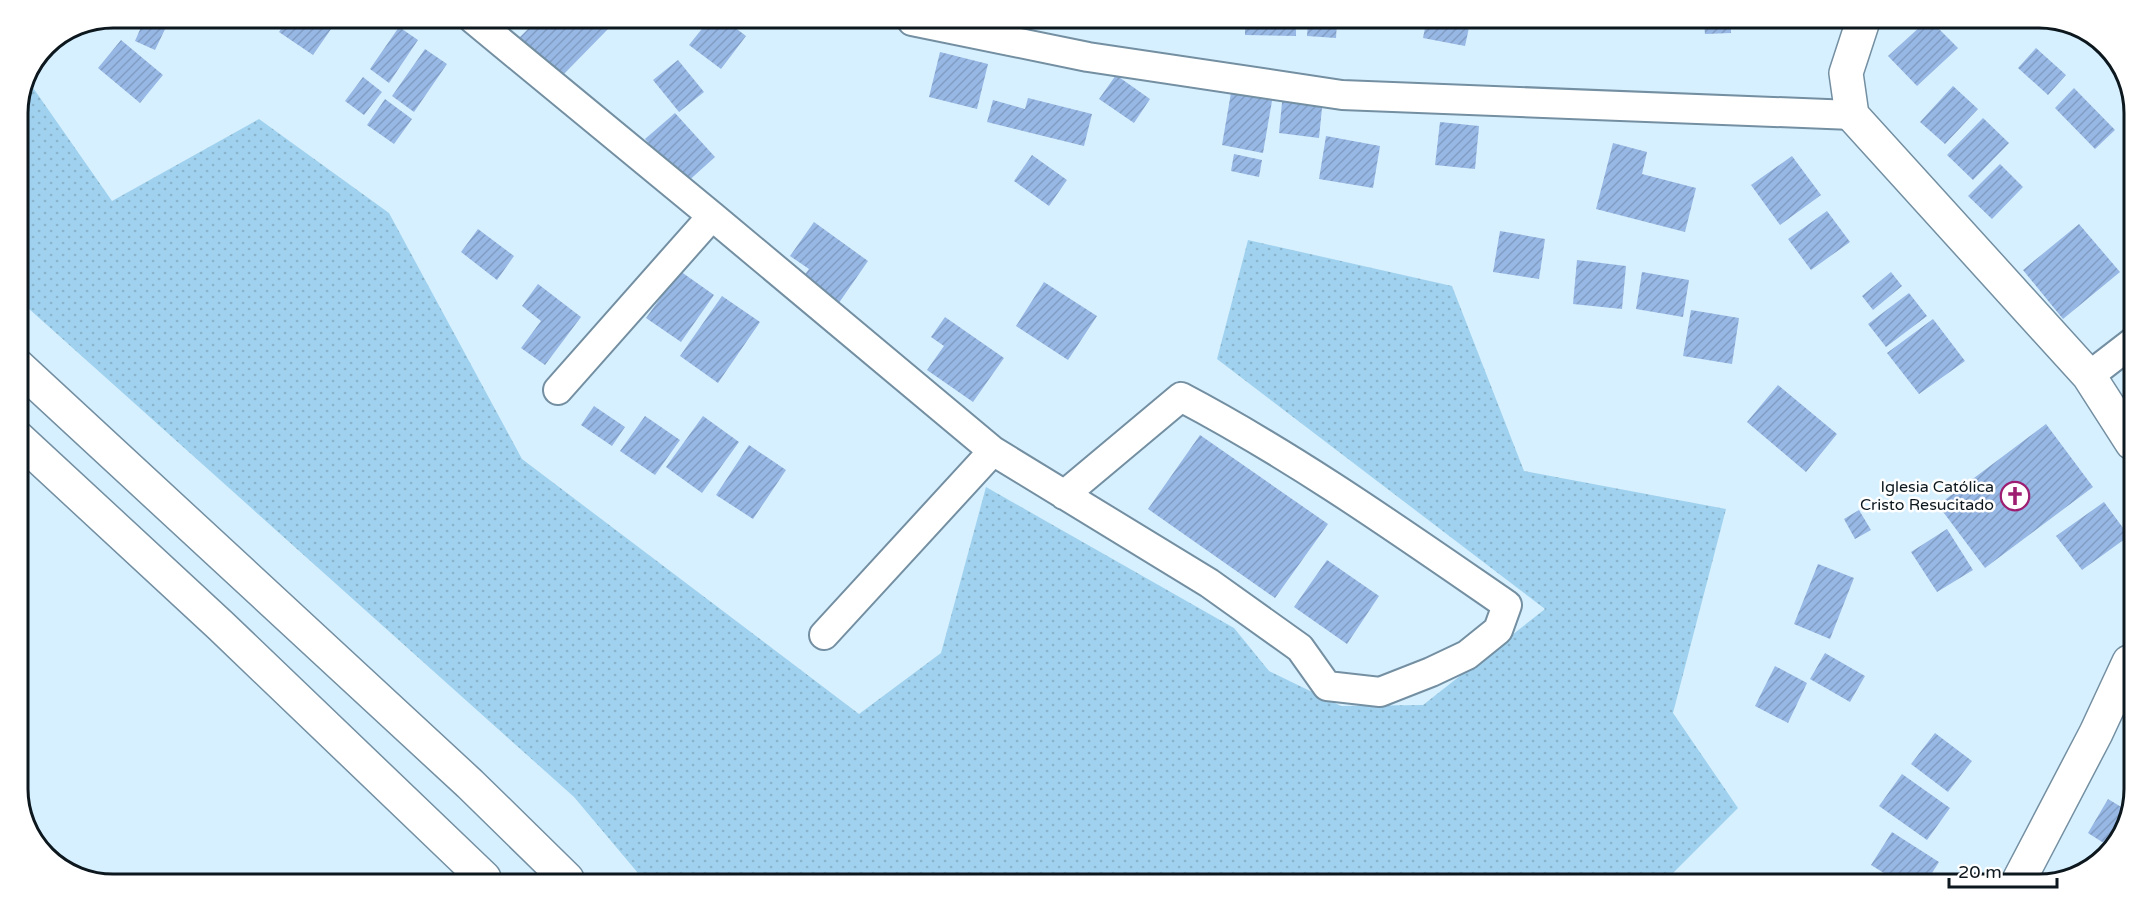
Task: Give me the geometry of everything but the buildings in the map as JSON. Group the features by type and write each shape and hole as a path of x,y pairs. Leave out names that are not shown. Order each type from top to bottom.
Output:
{"main road":[{"path":"1861,28 1846,73 1852,115 2089,376 2124,431"},
{"path":"29,376 470,784 562,874"},
{"path":"29,448 229,634 480,874"},
{"path":"2022,874 2096,733 2124,673"}],"street":[{"path":"484,28 993,451 1064,495 1209,583 1300,648 1327,686 1380,692 1431,672 1467,655 1498,630 1507,605 1411,539 1240,429 1181,397 1064,495"},
{"path":"946,28 1088,57 1342,95 1852,115"},
{"path":"558,390 712,216"},
{"path":"2089,376 2124,349"},
{"path":"824,635 993,451"}],"shaded area":[{"path":"33,88 112,201 259,119 389,213 522,459 859,714 941,653 986,487 1234,628 1269,671 1341,706 1423,705 1545,609 1217,359 1248,240 1452,286 1524,471 1726,509 1673,713 1738,808 1672,874 639,874 574,797 29,309 29,107"}],"place":[{"name":"Iglesia Católica Cristo Resucitado","path":"2015,496"}]}
